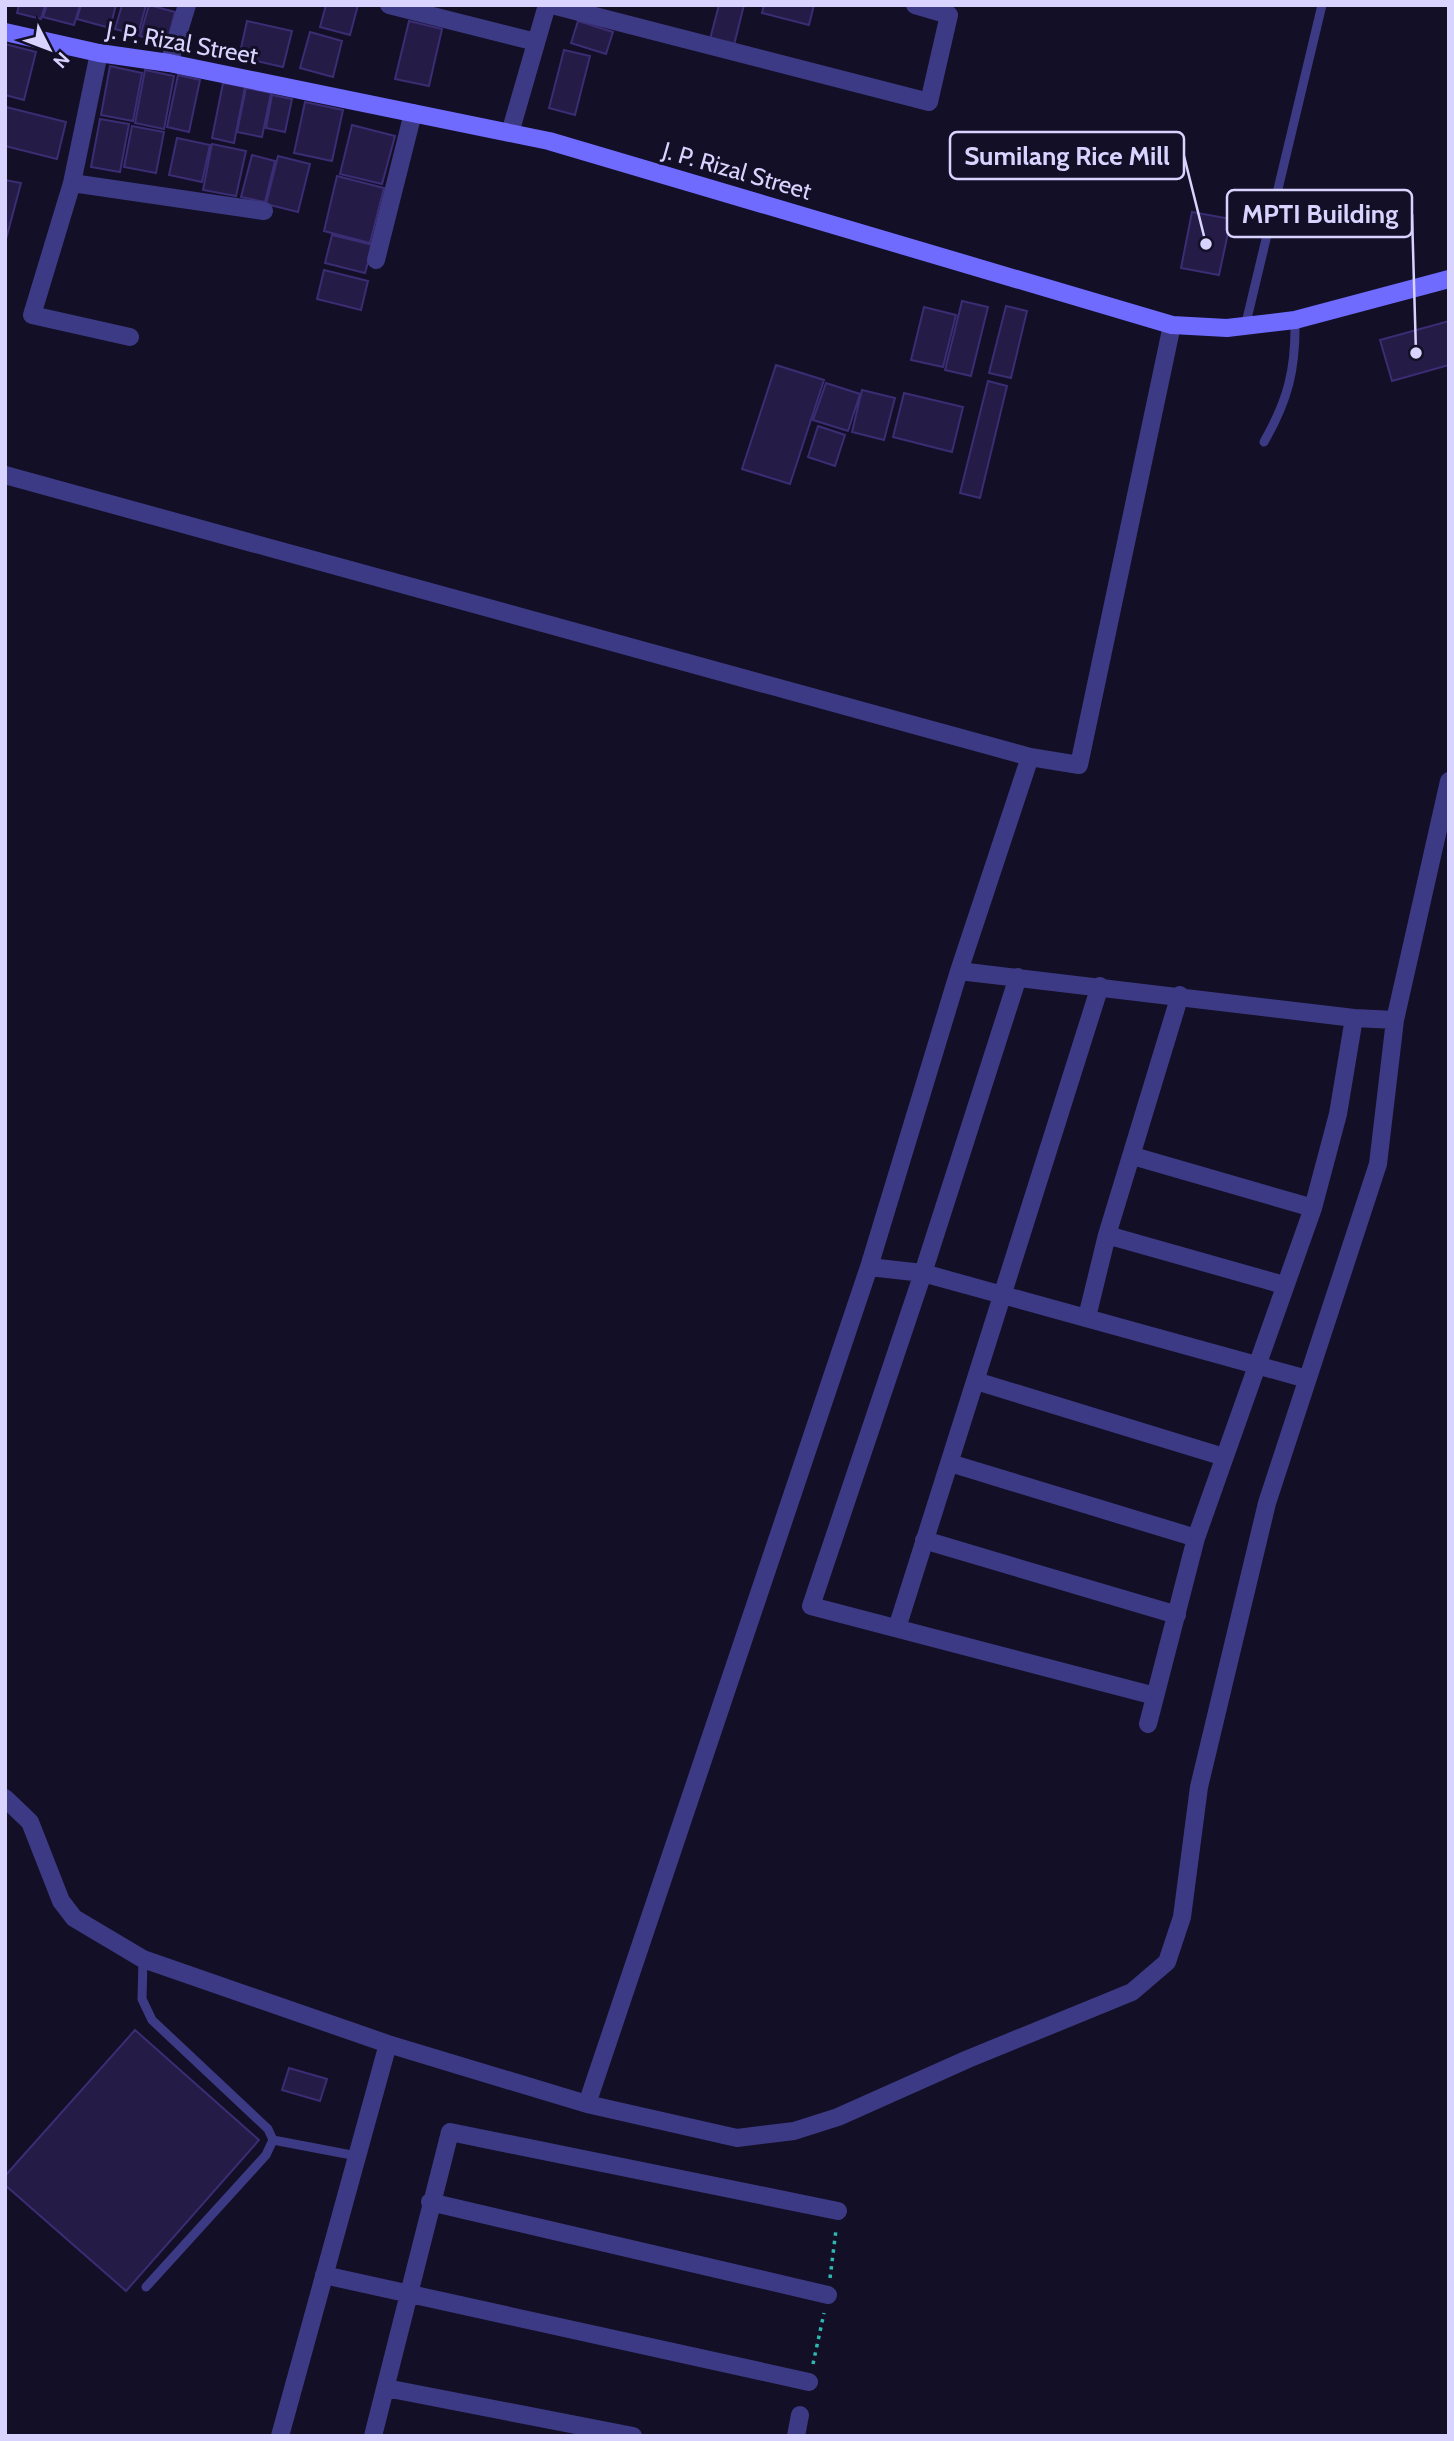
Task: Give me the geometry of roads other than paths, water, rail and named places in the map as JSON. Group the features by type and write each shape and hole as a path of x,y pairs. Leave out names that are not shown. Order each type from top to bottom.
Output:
{"main road":[{"name":"J. P. Rizal Street","path":"5,32 99,53 169,63 550,141 1172,325 1245,327 1295,320 1449,279"}],"street":[{"path":"169,63 187,5"},
{"path":"389,5 536,42"},
{"path":"509,133 549,5 929,102 949,15 915,5"},
{"path":"99,53 72,183 32,314 130,337"},
{"path":"376,260 413,113"},
{"path":"72,183 264,211"},
{"path":"5,475 1030,757 1079,765 1172,325"},
{"path":"587,2104 869,1267 959,971 1030,757"},
{"path":"5,1798 30,1822 61,1901 74,1918 143,1959 388,2044 587,2104 737,2138 794,2131 838,2118 968,2059 1132,1992 1167,1962 1182,1917 1205,1760 1268,1503 1378,1164 1395,1020 1449,780"},
{"path":"959,971 1180,995 1354,1018 1395,1020"},
{"path":"1018,977 923,1273 811,1606 1155,1696"},
{"path":"897,1628 1100,986"},
{"path":"1087,1317 1107,1235 1180,995"},
{"path":"1148,1724 1196,1538 1257,1367 1283,1284 1313,1208 1338,1114 1354,1018"},
{"path":"1133,1156 1313,1208"},
{"path":"1107,1235 1283,1284"},
{"path":"869,1267 923,1273 1307,1379"},
{"path":"976,1381 1224,1457"},
{"path":"950,1463 1196,1538"},
{"path":"923,1540 1177,1615"},
{"path":"280,2436 388,2044"},
{"path":"373,2436 430,2202 450,2132 838,2211"},
{"path":"430,2202 828,2295"},
{"path":"324,2275 809,2382"},
{"path":"386,2388 634,2436"},
{"path":"796,2436 800,2415"}],"lane":[{"path":"1245,327 1322,5"},
{"path":"1264,442 1284,407 1296,352 1295,320"},
{"path":"143,1959 142,1999 152,2020 268,2129 273,2140 266,2155 146,2287"},
{"path":"273,2140 357,2156"}],"place":[{"name":"Sumilang Rice Mill","path":"1206,244"},
{"name":"MPTI Building","path":"1416,353"}]}
